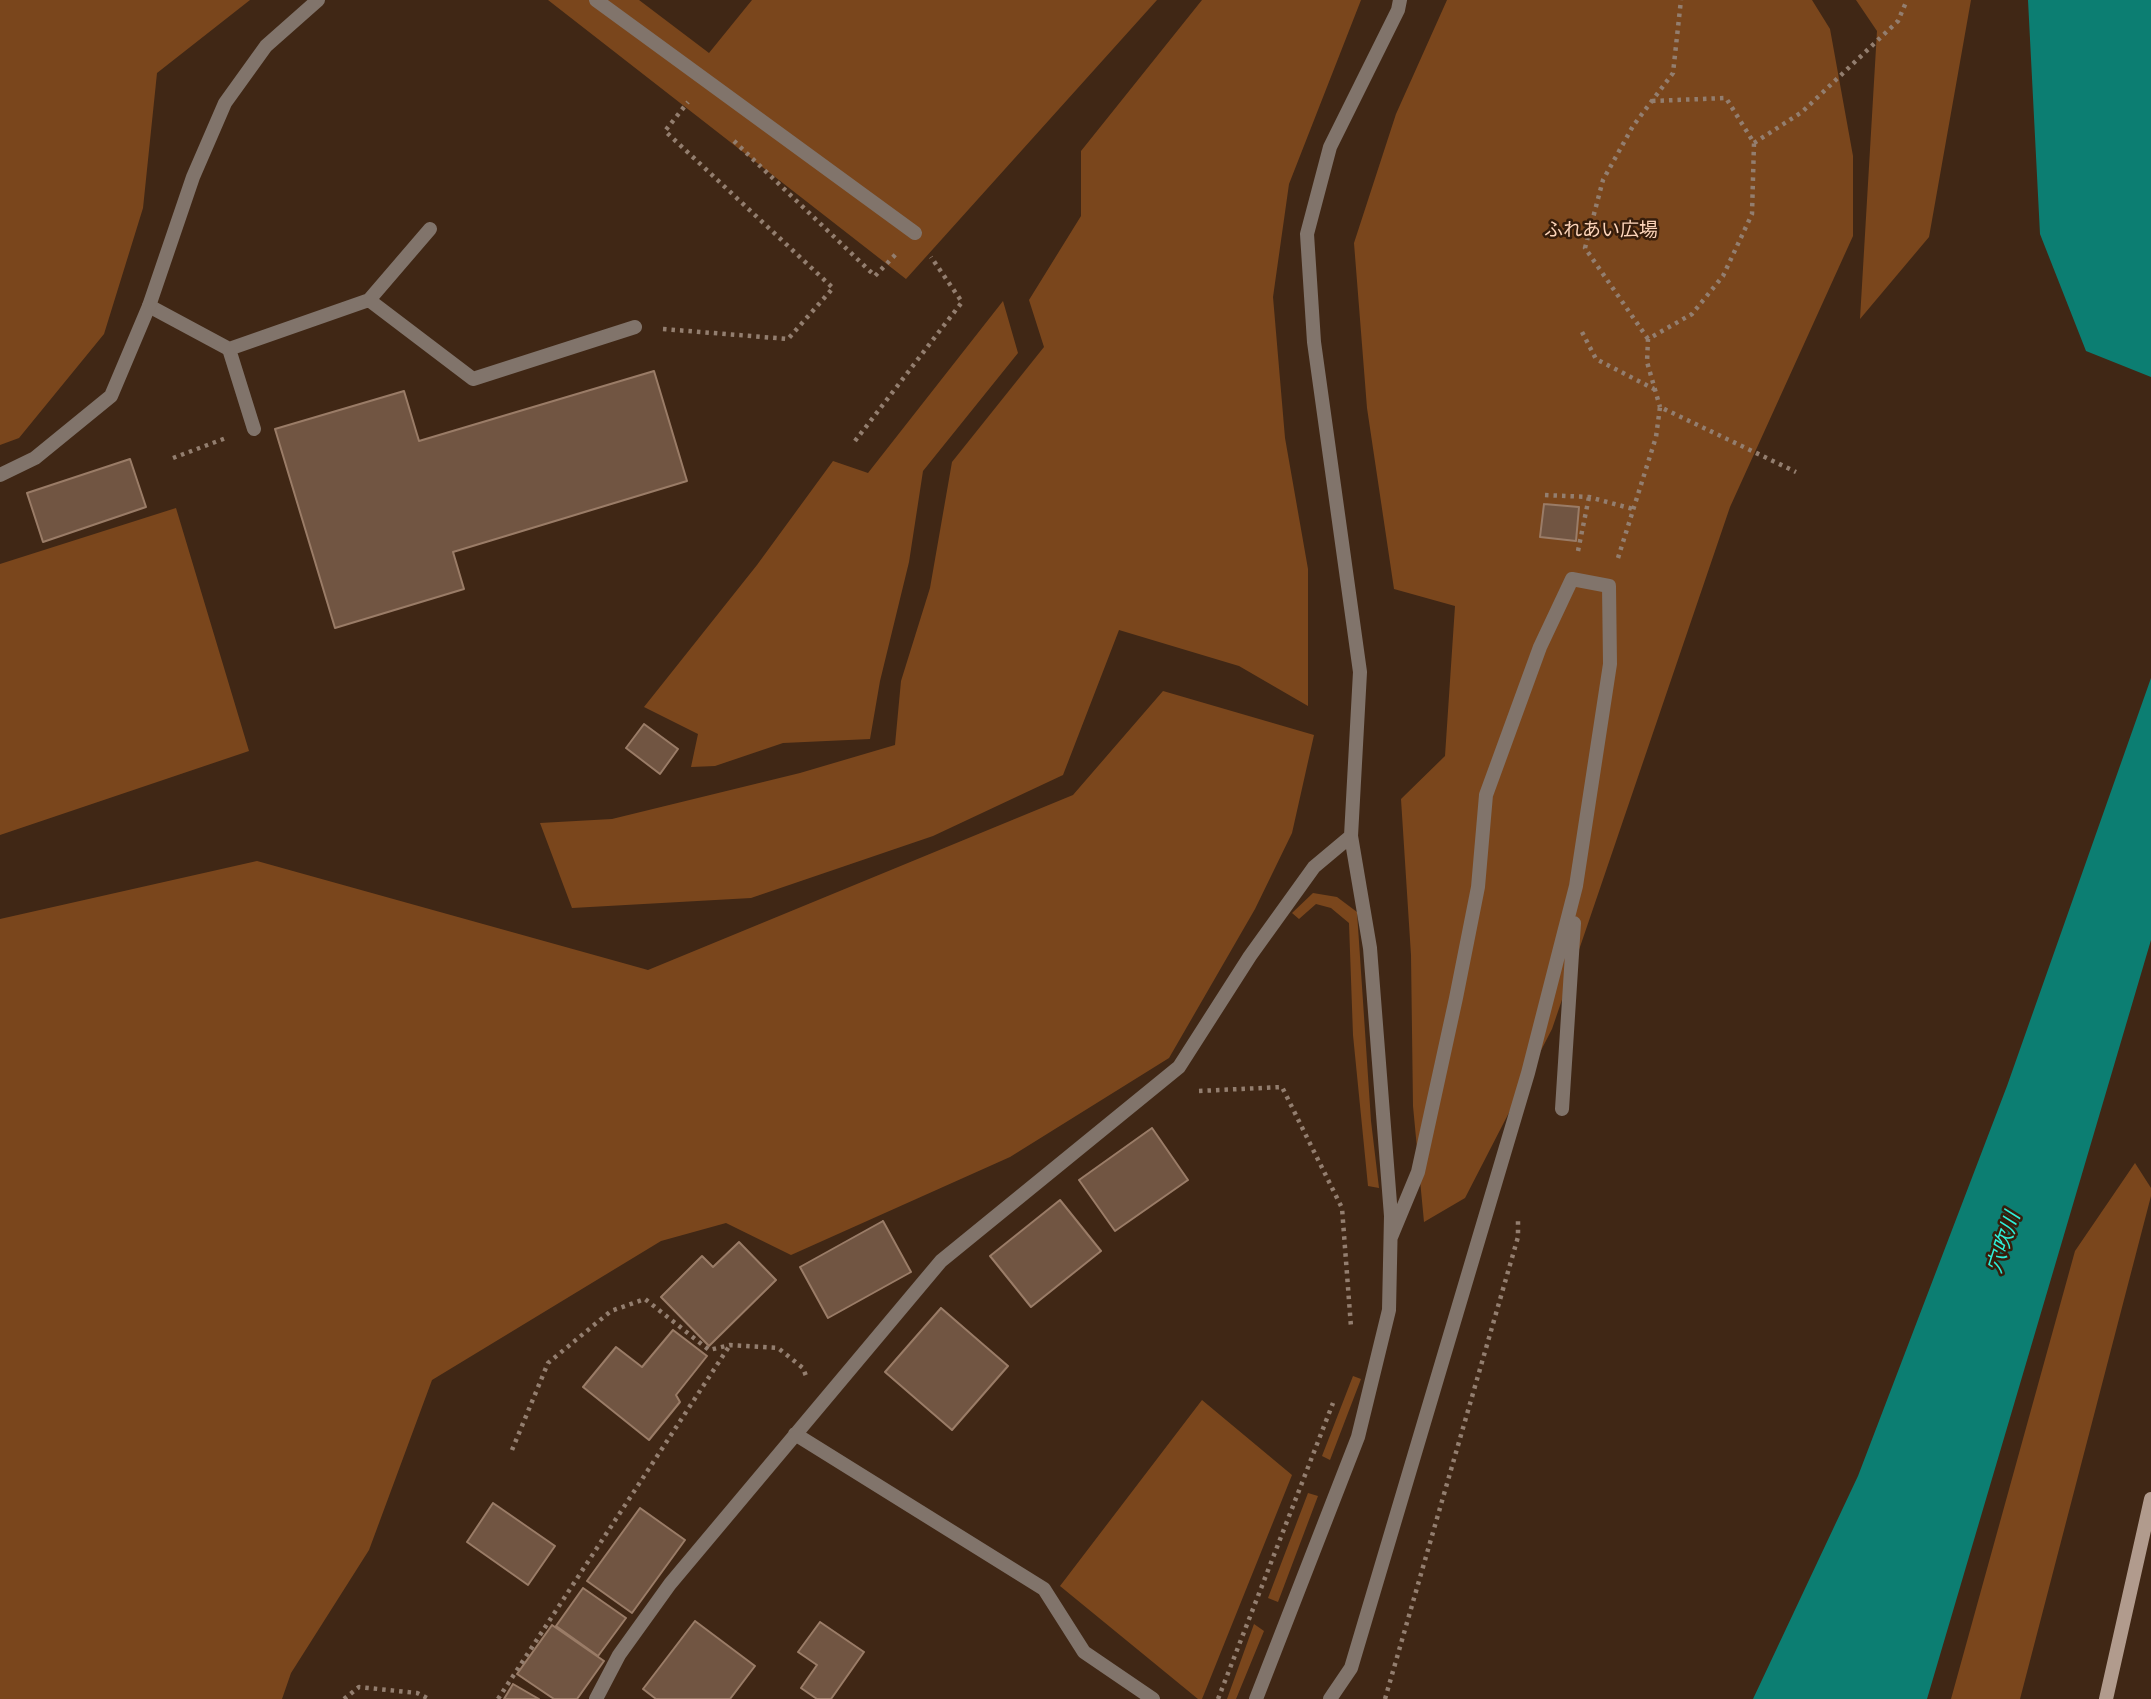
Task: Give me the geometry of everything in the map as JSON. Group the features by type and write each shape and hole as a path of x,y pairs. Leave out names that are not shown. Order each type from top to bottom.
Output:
{"street":[{"path":"0,475 34,458 111,396 149,306 193,177 225,103 266,46 318,0"},
{"path":"596,0 915,233"},
{"path":"1256,1699 1358,1437 1389,1310 1391,1237 1370,948 1351,836 1360,672 1314,342 1307,234 1330,147 1398,10 1400,0"},
{"path":"229,349 369,300 430,229"},
{"path":"369,300 473,379 635,327"},
{"path":"149,306 229,349 254,429"},
{"path":"1391,1237 1418,1172 1456,998 1478,887 1486,794 1540,647 1572,579 1609,586 1610,664 1576,886 1562,1109"},
{"path":"596,1699 619,1655 670,1584 941,1261 1179,1067 1250,956 1314,867 1351,836"},
{"path":"1330,1699 1351,1668 1528,1073 1576,886"},
{"path":"795,1434 1044,1589 1084,1652 1153,1699"},
{"path":"2106,1699 2151,1499"}],"path":[{"path":"1609,586 1656,437 1660,407 1647,362 1647,339 1585,248 1603,180 1633,126 1673,73 1681,0"},
{"path":"1754,144 1802,111 1898,21 1907,0"},
{"path":"1647,339 1692,314 1723,276 1752,214 1754,144 1726,98 1652,102"},
{"path":"635,327 788,339 833,288 665,131 690,99 700,108"},
{"path":"729,136 875,276 915,233 962,302 855,441"},
{"path":"1581,332 1596,359 1654,390"},
{"path":"1660,407 1796,472"},
{"path":"173,458 232,436"},
{"path":"1545,495 1589,497 1633,509"},
{"path":"1572,579 1589,497"},
{"path":"1193,1091 1282,1087 1342,1208 1350,1334"},
{"path":"1385,1699 1518,1237 1517,1210"},
{"path":"512,1450 548,1363 611,1311 645,1299 709,1350 730,1345 778,1348 803,1368 818,1406"},
{"path":"498,1699 730,1345"},
{"path":"1218,1699 1337,1393"},
{"path":"344,1699 359,1687 416,1693 429,1699"}],"green space":[{"path":"0,0 250,0 157,73 143,208 104,334 19,438 0,445"},
{"path":"548,0 639,0 709,53 752,0 1157,0 906,279"},
{"path":"1202,0 1361,0 1289,184 1273,297 1285,438 1308,569 1308,706 1239,666 1119,630 1063,775 933,836 751,898 572,908 540,823 612,819 800,773 895,745 901,681 930,588 952,462 1044,347 1029,300 1081,216 1081,151"},
{"name":"ふれあい広場","path":"1447,0 1812,0 1830,29 1853,156 1853,236 1730,507 1552,1029 1465,1198 1424,1222 1413,1106 1411,955 1401,799 1445,756 1455,606 1394,589 1367,408 1354,243 1396,114"},
{"path":"1856,0 1971,0 1929,237 1860,319 1877,31"},
{"path":"1003,301 1018,353 923,471 909,562 880,681 870,739 783,743 715,766 691,767 698,734 644,707 757,565 833,461 868,473"},
{"path":"176,508 249,751 0,835 0,564"},
{"path":"1163,691 1314,735 1292,833 1255,909 1169,1058 1010,1157 791,1255 726,1223 661,1241 432,1380 369,1550 291,1673 282,1699 0,1699 0,919 257,861 648,970 1073,795"},
{"path":"1313,893 1337,897 1357,912 1371,1121 1379,1188 1368,1186 1353,1035 1349,923 1331,908 1316,904 1299,919 1292,913"},
{"path":"2135,1163 2151,1188 2151,1196 2020,1699 1951,1699 2075,1251"},
{"path":"1353,1376 1361,1379 1330,1460 1322,1456"},
{"path":"1202,1400 1292,1475 1202,1699 1198,1699 1060,1586"},
{"path":"1308,1493 1318,1496 1278,1602 1268,1598"},
{"path":"1254,1624 1264,1631 1236,1699 1227,1699"}],"water":[{"path":"2028,0 2151,0 2151,377 2086,351 2040,234"},
{"name":"穴吹川","path":"2151,678 2151,940 1927,1699 1753,1699 1858,1476 2007,1086"}],"building":[{"path":"654,371 687,481 453,552 464,589 335,628 275,429 404,391 419,441"},
{"path":"130,459 146,507 43,542 27,493"},
{"path":"1544,504 1579,507 1576,541 1540,537"},
{"path":"644,724 678,749 660,774 626,748"},
{"path":"1152,1128 1188,1180 1115,1231 1079,1180"},
{"path":"1060,1200 1101,1251 1031,1307 990,1256"},
{"path":"883,1221 911,1272 828,1318 800,1267"},
{"path":"739,1242 776,1280 709,1346 661,1297 702,1256 713,1267"},
{"path":"941,1308 1008,1366 952,1430 885,1372"},
{"path":"673,1330 707,1356 676,1395 680,1402 649,1440 583,1387 616,1347 642,1367"},
{"path":"493,1503 555,1546 528,1585 467,1542"},
{"path":"640,1508 685,1540 632,1613 587,1581"},
{"path":"583,1588 626,1618 598,1656 556,1626"},
{"path":"695,1621 755,1666 730,1699 656,1699 643,1689"},
{"path":"820,1622 864,1652 831,1699 817,1699 801,1688 817,1665 798,1652"},
{"path":"552,1625 604,1661 577,1699 554,1699 517,1674"},
{"path":"513,1684 539,1699 504,1699"}]}
